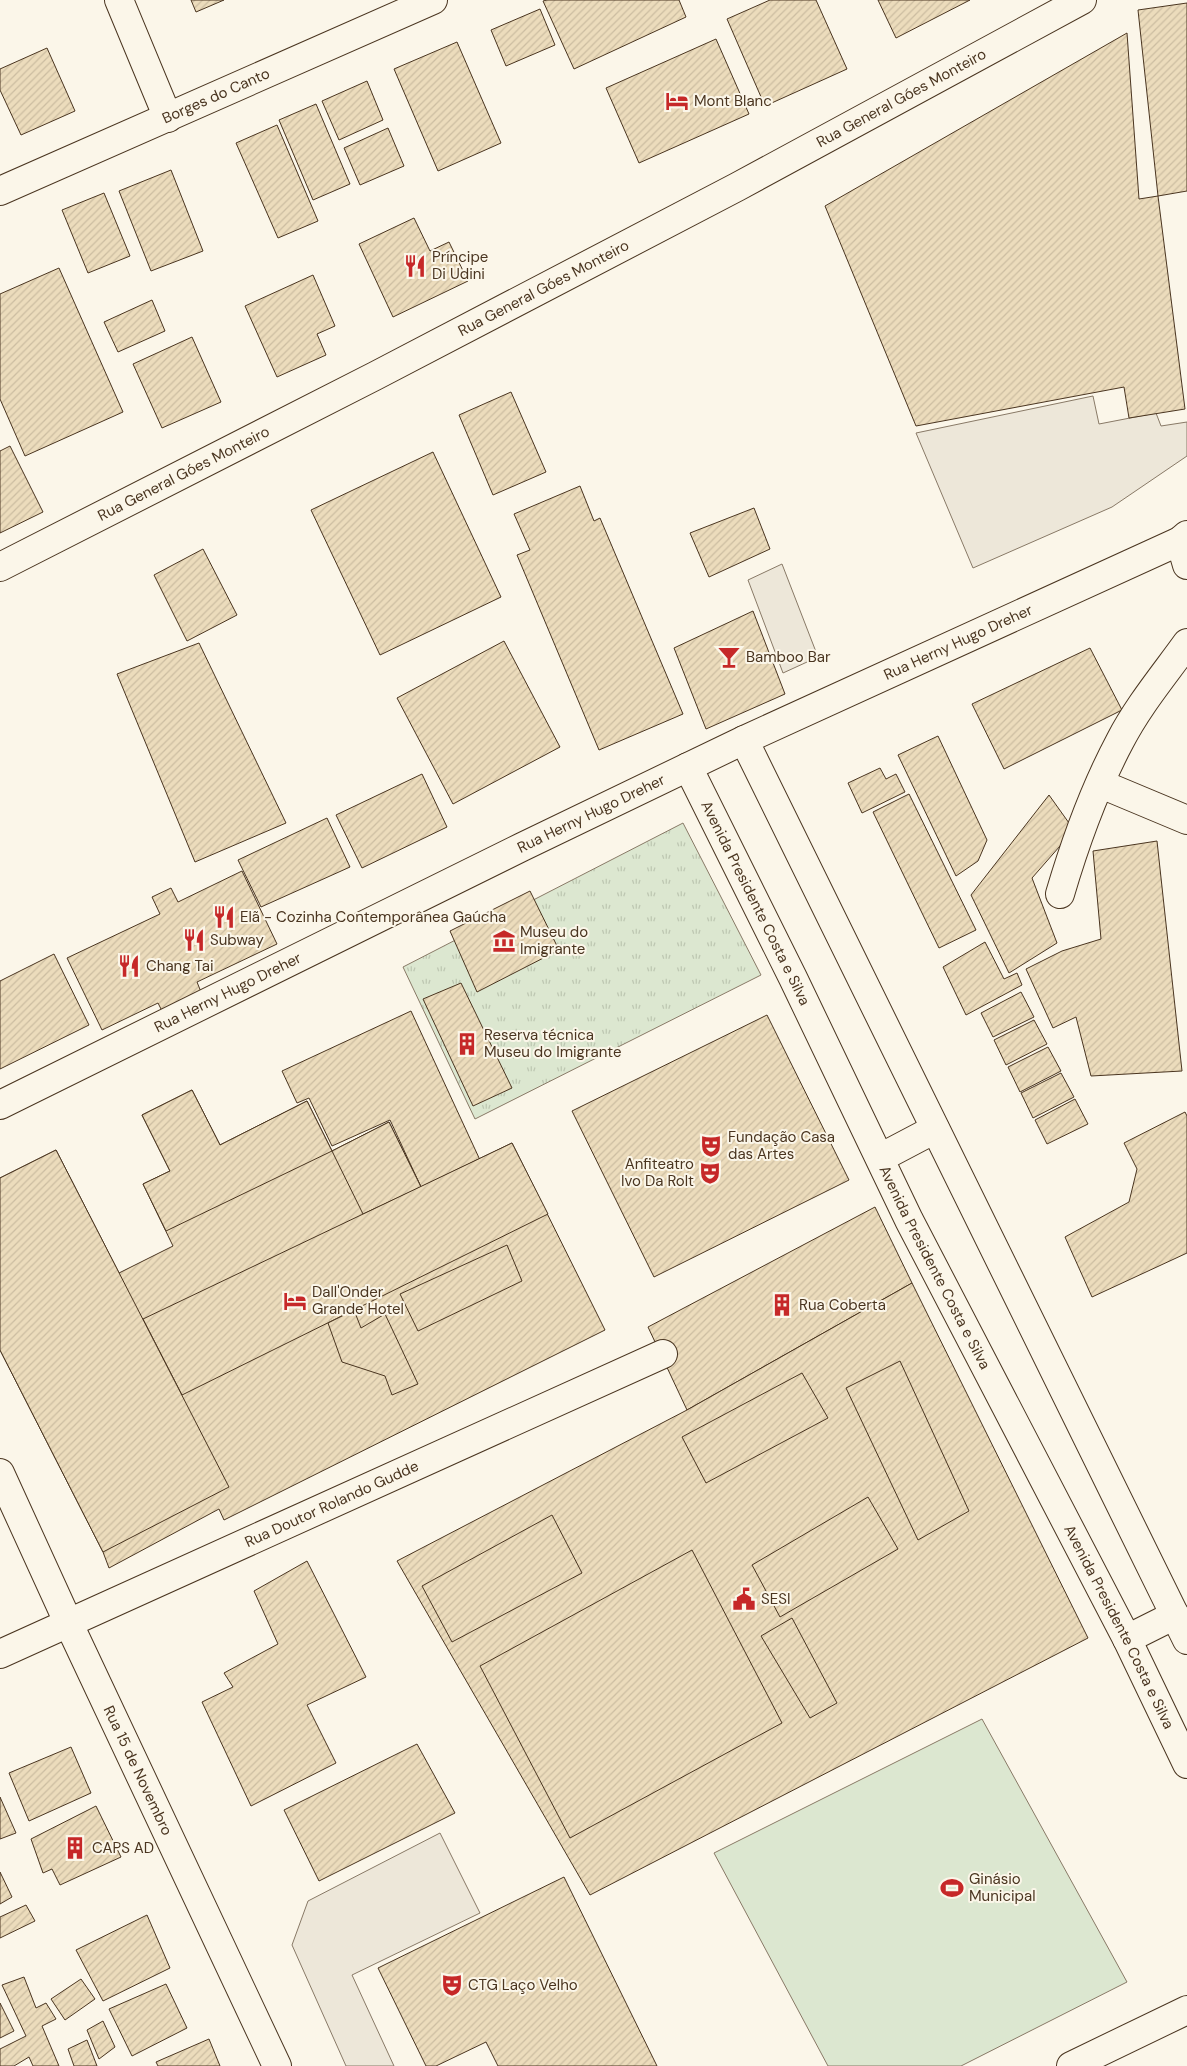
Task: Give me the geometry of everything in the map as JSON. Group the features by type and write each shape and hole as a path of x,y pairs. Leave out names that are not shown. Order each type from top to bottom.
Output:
{"street":[{"path":"119,0 168,118"},
{"name":"Borges do Canto","path":"0,191 433,0"},
{"name":"Rua General Góes Monteiro","path":"0,567 375,376 737,188 1082,0"},
{"name":"Rua Herny Hugo Dreher","path":"0,1105 744,740 1184,547"},
{"path":"1060,894 1073,849 1125,733 1155,687 1187,644"},
{"path":"744,740 1187,1640"},
{"name":"Avenida Presidente Costa e Silva","path":"688,767 793,978 918,1238 1127,1639 1187,1764"},
{"path":"1101,784 1187,820"},
{"path":"880,1158 935,1129"},
{"name":"Rua Doutor Rolando Gudde","path":"0,1654 662,1354"},
{"name":"Rua 15 de Novembro","path":"0,1473 277,2066"},
{"path":"1127,1639 1175,1616"},
{"path":"1071,2066 1187,2010"}],"green space":[{"path":"683,823 761,975 475,1119 403,967"},
{"path":"982,1719 1127,1982 961,2066 828,2066 714,1853"}],"shaded area":[{"path":"1093,396 1099,424 1156,413 1161,426 1187,422 1187,456 1112,507 973,568 916,433"},
{"path":"782,564 818,657 783,673 748,580"},
{"path":"440,1833 480,1913 352,1975 394,2066 346,2066 292,1945 308,1901"}],"building":[{"path":"191,0 224,0 196,12"},
{"path":"679,0 686,17 574,69 543,1"},
{"path":"770,0 816,0 847,69 765,106 727,19"},
{"path":"878,0 970,0 896,38"},
{"path":"1187,3 1187,191 1158,196 1138,10"},
{"path":"540,9 555,45 506,66 491,30"},
{"path":"1127,33 1139,199 1158,196 1185,409 1129,418 1124,387 916,426 825,206"},
{"name":"Mont Blanc","path":"716,39 749,114 639,163 606,88"},
{"path":"457,42 501,143 438,171 394,69"},
{"path":"47,48 75,111 21,135 0,90 0,69"},
{"path":"367,81 383,120 339,140 322,101"},
{"path":"316,104 350,184 313,200 279,120"},
{"path":"277,125 318,221 278,238 236,143"},
{"path":"388,128 404,166 360,185 344,148"},
{"path":"171,170 203,251 151,271 119,191"},
{"path":"104,193 130,256 88,273 62,210"},
{"name":"Príncipe Di Udini","path":"414,218 430,251 449,242 468,281 393,317 359,244"},
{"path":"59,268 123,412 25,456 0,399 0,294"},
{"path":"313,275 335,326 317,334 326,355 277,377 245,306"},
{"path":"152,300 165,331 118,352 104,322"},
{"path":"192,337 221,402 162,428 133,364"},
{"path":"511,392 546,472 493,495 459,415"},
{"path":"10,446 43,512 0,533 0,451"},
{"path":"433,452 501,597 380,655 311,510"},
{"path":"580,486 594,521 600,518 683,714 599,750 517,555 530,550 514,514"},
{"path":"754,508 770,549 709,577 690,533"},
{"path":"203,549 237,615 187,641 154,575"},
{"path":"753,611 785,694 706,729 674,648"},
{"path":"504,641 560,747 453,804 397,698"},
{"path":"199,643 286,823 195,862 117,674"},
{"path":"1090,648 1122,710 1004,769 972,704"},
{"path":"938,736 987,840 978,861 956,876 898,755"},
{"path":"880,768 886,779 896,774 905,792 862,813 848,783"},
{"path":"422,774 447,827 362,868 336,815"},
{"path":"909,794 976,930 939,948 873,812"},
{"path":"1049,795 1074,830 1032,878 1057,943 1009,973 971,895"},
{"path":"327,818 350,867 261,907 238,860"},
{"path":"1157,841 1182,1071 1091,1076 1076,1017 1053,1028 1026,969 1062,951 1101,939 1093,851"},
{"path":"242,871 277,944 197,982 201,992 162,1011 158,1003 102,1030 67,958 160,914 152,897 171,888 178,902"},
{"name":"Museu do Imigrante","path":"530,891 559,950 477,992 450,931"},
{"path":"985,942 1004,979 1017,973 1022,985 966,1015 943,967"},
{"path":"54,954 89,1025 0,1069 0,981"},
{"name":"Reserva técnica Museu do Imigrante","path":"461,983 512,1088 473,1106 423,999"},
{"path":"1021,992 1034,1017 993,1037 981,1013"},
{"path":"411,1011 480,1160 421,1187 390,1120 332,1146 309,1098 297,1103 282,1071"},
{"name":"Fundação Casa das Artes","path":"767,1015 849,1180 654,1277 572,1111"},
{"path":"1034,1020 1047,1044 1006,1065 994,1040"},
{"path":"1048,1047 1061,1071 1020,1092 1008,1067"},
{"path":"1061,1073 1074,1097 1033,1118 1021,1093"},
{"name":"Dall'Onder Grande Hotel","path":"192,1090 220,1145 307,1101 332,1151 389,1122 421,1187 512,1143 605,1330 224,1520 219,1509 109,1568 103,1552 0,1350 0,1178 56,1150 119,1273 173,1246 143,1184 170,1171 142,1115"},
{"path":"192,1090 220,1145 307,1101 332,1151 166,1231 143,1184 170,1171 142,1115"},
{"path":"1075,1099 1088,1124 1047,1144 1035,1120"},
{"path":"1185,1112 1187,1116 1187,1253 1092,1297 1065,1237 1129,1202 1137,1169 1124,1143"},
{"path":"389,1122 421,1187 363,1214 332,1151"},
{"path":"512,1143 548,1214 182,1395 143,1319"},
{"path":"56,1150 229,1487 103,1552 0,1350 0,1178"},
{"name":"Rua Coberta","path":"875,1207 912,1283 687,1410 648,1327"},
{"path":"507,1245 522,1281 418,1331 400,1294"},
{"name":"SESI","path":"912,1283 1088,1638 590,1895 397,1561 687,1410"},
{"path":"354,1310 361,1328 385,1314 418,1384 392,1395 385,1376 342,1362 328,1323"},
{"path":"900,1361 969,1511 918,1540 846,1388"},
{"path":"802,1373 828,1418 706,1483 682,1437"},
{"path":"868,1497 898,1549 780,1617 752,1565"},
{"path":"552,1515 582,1573 452,1642 422,1586"},
{"path":"692,1550 782,1723 570,1838 480,1666"},
{"path":"307,1561 366,1677 307,1705 336,1763 251,1806 202,1702 233,1687 224,1673 278,1644 254,1591"},
{"path":"792,1618 837,1703 810,1718 761,1636"},
{"path":"417,1744 455,1813 319,1881 284,1810"},
{"path":"71,1747 91,1793 29,1821 9,1773"},
{"path":"0,1797 16,1833 0,1839"},
{"name":"CAPS AD","path":"96,1806 121,1857 60,1885 52,1869 43,1873 31,1839"},
{"path":"0,1872 12,1897 0,1904"},
{"path":"564,1877 657,2066 498,2066 486,2042 436,2066 426,2066 378,1968"},
{"path":"26,1905 35,1921 0,1938 0,1917"},
{"path":"147,1915 170,1968 103,2001 76,1950"},
{"path":"24,1977 36,2008 46,2003 56,2019 42,2026 59,2066 33,2066 29,2057 14,2066 0,2066 0,2049 26,2036 2,1985"},
{"path":"81,1979 95,1999 65,2020 51,1999"},
{"path":"166,1984 187,2028 132,2056 109,2009"},
{"path":"0,2003 14,2031 0,2038"},
{"path":"103,2021 115,2047 99,2059 87,2030"},
{"path":"209,2039 220,2066 158,2066 156,2062"},
{"path":"87,2040 97,2066 74,2066 68,2049"}],"place":[{"name":"Mont Blanc","path":"677,101"},
{"name":"Príncipe Di Udini","path":"415,266"},
{"name":"Bamboo Bar","path":"729,657"},
{"name":"Elã - Cozinha Contemporânea Gaúcha","path":"224,917"},
{"name":"Subway","path":"194,940"},
{"name":"Museu do Imigrante","path":"504,941"},
{"name":"Chang Tai","path":"129,966"},
{"name":"Reserva técnica Museu do Imigrante","path":"467,1044"},
{"name":"Fundação Casa das Artes","path":"711,1146"},
{"name":"Anfiteatro Ivo Da Rolt","path":"710,1173"},
{"name":"Dall'Onder Grande Hotel","path":"295,1301"},
{"name":"Rua Coberta","path":"782,1305"},
{"name":"SESI","path":"744,1599"},
{"name":"CAPS AD","path":"75,1848"},
{"name":"Ginásio Municipal","path":"952,1888"},
{"name":"CTG Laço Velho","path":"452,1985"}]}
